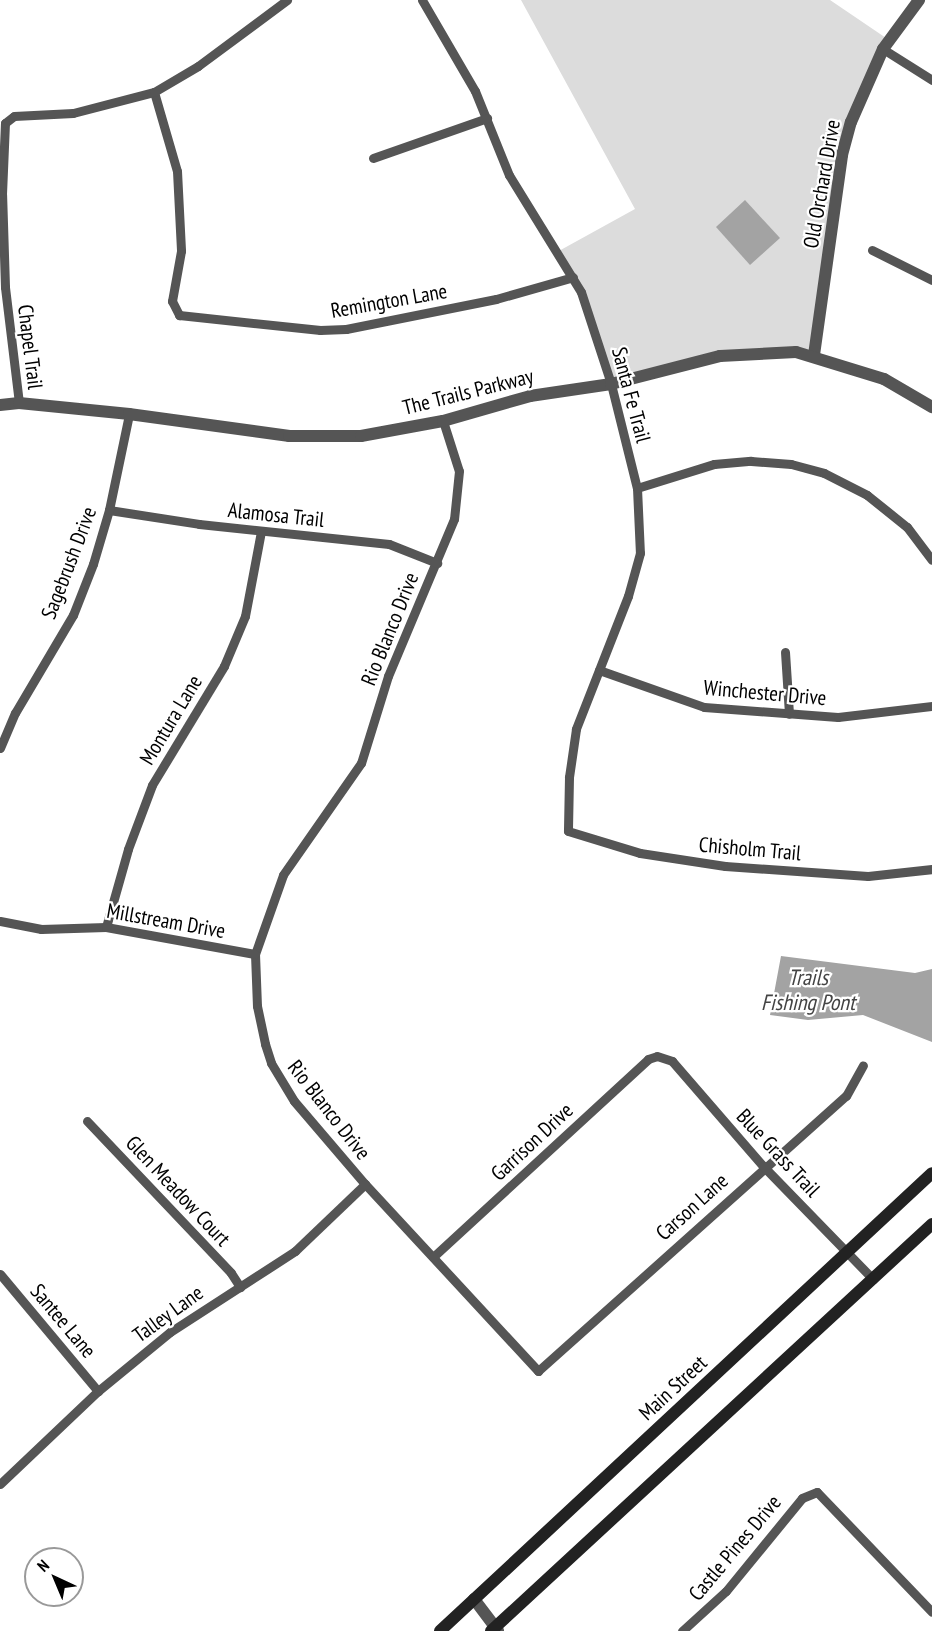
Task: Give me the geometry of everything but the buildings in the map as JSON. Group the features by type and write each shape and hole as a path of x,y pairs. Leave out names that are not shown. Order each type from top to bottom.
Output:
{"main road":[{"name":"Main Street","path":"440,1631 932,1173"},
{"path":"498,1630 932,1224"}],"street":[{"path":"153,92 198,66 287,0"},
{"name":"Santa Fe Trail","path":"422,0 487,118 509,175 573,277 588,309 611,384 637,488 640,553 628,596 576,729 568,777 568,831"},
{"name":"Old Orchard Drive","path":"814,355 842,155 865,85 883,50 919,0"},
{"path":"883,50 932,80"},
{"name":"Chapel Trail","path":"19,403 5,287 2,194 4,132 9,118 73,113 153,92"},
{"name":"Remington Lane","path":"153,92 177,171 181,250 172,302 174,310 184,317 237,319 320,330 346,329 496,299 573,277"},
{"path":"373,158 487,118"},
{"path":"872,250 932,280"},
{"name":"The Trails Parkway","path":"0,405 19,403 129,414 289,436 330,437 443,421 530,396 611,384 677,364 727,355 796,352 814,355 884,379 932,407"},
{"name":"Sagebrush Drive","path":"0,748 15,713 72,615 109,510 129,414"},
{"name":"Rio Blanco Drive","path":"443,421 459,471 460,487 454,519 388,676 361,763 283,875 255,954 259,1023 271,1063 294,1101 365,1184 538,1371"},
{"path":"637,488 714,464 751,461 791,464 824,473 867,495 907,527 932,560"},
{"name":"Alamosa Trail","path":"109,510 261,531 389,544 437,563"},
{"name":"Montura Lane","path":"106,927 128,849 152,786 224,666 245,616 261,531"},
{"path":"785,652 789,714"},
{"name":"Winchester Drive","path":"599,670 696,706 789,714 864,717 932,706"},
{"name":"Chisholm Trail","path":"568,831 640,853 725,866 868,876 932,869"},
{"name":"Millstream Drive","path":"0,921 41,929 106,927 255,954"},
{"name":"Blue Grass Trail","path":"657,1056 672,1062 763,1166 873,1279"},
{"name":"Garrison Drive","path":"433,1257 648,1059 657,1056"},
{"name":"Carson Lane","path":"538,1371 763,1166 846,1096 863,1065"},
{"name":"Glen Meadow Court","path":"87,1121 231,1273 240,1287"},
{"name":"Talley Lane","path":"0,1484 98,1391 175,1327 295,1251 365,1184"},
{"name":"Santee Lane","path":"0,1274 98,1391"},
{"name":"Castle Pines Drive","path":"682,1631 726,1591 802,1498 817,1492 932,1612"},
{"path":"474,1599 498,1630"}],"shaded area":[{"path":"521,0 830,0 889,40 851,122 814,355 751,352 611,384 588,309 557,252 635,209"}],"water":[{"path":"745,200 780,238 750,265 716,227"},
{"name":"Trails Fishing Pont","path":"781,956 915,973 932,969 932,1042 863,1015 808,1020 770,1015"}]}
